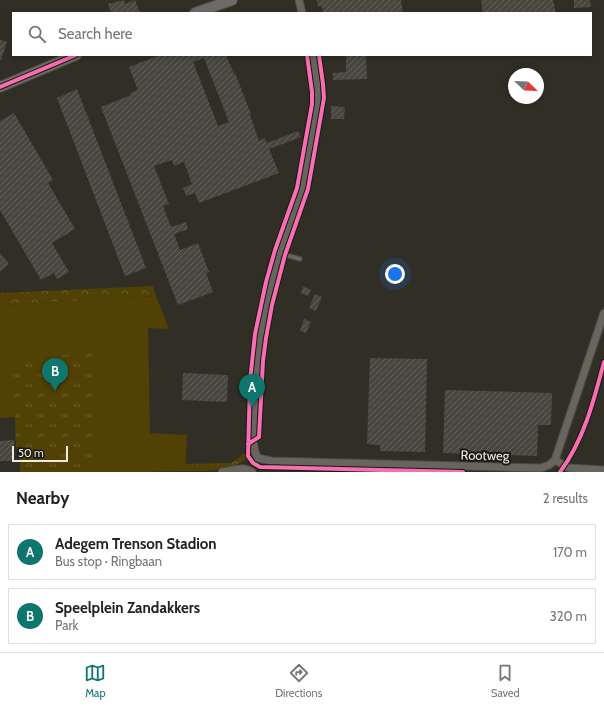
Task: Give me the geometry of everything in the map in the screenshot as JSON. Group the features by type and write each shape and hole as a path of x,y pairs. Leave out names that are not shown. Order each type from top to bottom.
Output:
{"street":[{"path":"198,12 232,0"},
{"path":"299,0 302,12"},
{"path":"0,87 74,56"},
{"path":"279,253 302,189 308,158 317,104 317,84 313,56"},
{"name":"Rootweg","path":"279,253 269,291 259,344 253,441 258,458 272,461 541,468 549,465 555,460"},
{"path":"604,313 555,460 569,468 604,470"},
{"path":"222,472 240,468 251,471"}],"lane":[{"path":"279,253 300,259"}],"green space":[{"path":"153,286 156,296 0,305 0,293"},
{"path":"156,296 169,329 148,328 150,433 187,435 185,471 20,472 21,447 16,447 15,417 0,418 0,305"},
{"path":"98,348 95,472 20,472 21,447 16,447 12,365"},
{"path":"247,452 247,458 233,466 218,470 185,471 185,464 231,463"}],"building":[{"path":"124,0 125,4 135,0 140,12 111,12 108,4"},
{"path":"317,0 401,0 403,12 323,12 322,6 318,6"},
{"path":"481,0 553,0 556,12 483,12"},
{"path":"574,0 590,0 591,7 574,8"},
{"path":"0,40 7,42 1,60 0,59"},
{"path":"157,56 226,56 234,74 235,73 251,114 250,115 259,141 265,138 267,143 298,131 301,137 269,149 279,173 199,203 195,193 186,196 183,188 192,184 184,162 174,166 172,160 154,166 169,204 163,206 171,227 186,222 188,229 174,234 180,250 198,243 209,272 206,273 213,292 178,305 101,107 131,95 130,93 138,90 129,67","holes":["204,58 229,122 218,126 193,62"]},
{"path":"346,56 366,56 367,79 333,80 333,73 346,72"},
{"path":"77,89 146,268 125,276 57,98"},
{"path":"331,106 345,107 344,119 331,119"},
{"path":"14,113 53,180 48,183 75,229 52,243 69,272 57,279 54,273 41,280 0,210 0,121"},
{"path":"0,253 9,264 0,272"},
{"path":"303,286 311,290 308,296 301,293"},
{"path":"315,294 322,297 316,311 309,308"},
{"path":"304,319 311,322 306,333 300,331"},
{"path":"370,358 427,359 425,452 380,451 380,445 367,444"},
{"path":"183,373 228,375 227,402 182,400"},
{"path":"445,390 552,393 551,425 538,425 537,456 443,453"},
{"path":"14,440 14,461 0,461 0,441"}],"cycle path":[{"path":"0,87 74,56"},
{"path":"307,56 312,92 312,104 297,188 275,250 266,282 255,334 250,381 248,456 253,463 260,467 463,472"},
{"path":"248,444 259,437 263,361 272,305 285,255 308,189 324,98 319,56"},
{"path":"560,472 576,447 582,433 592,405 604,362"}],"place":[{"name":"Speelplein Zandakkers","path":"55,391"},
{"name":"Adegem Trenson Stadion","path":"252,407"}]}
